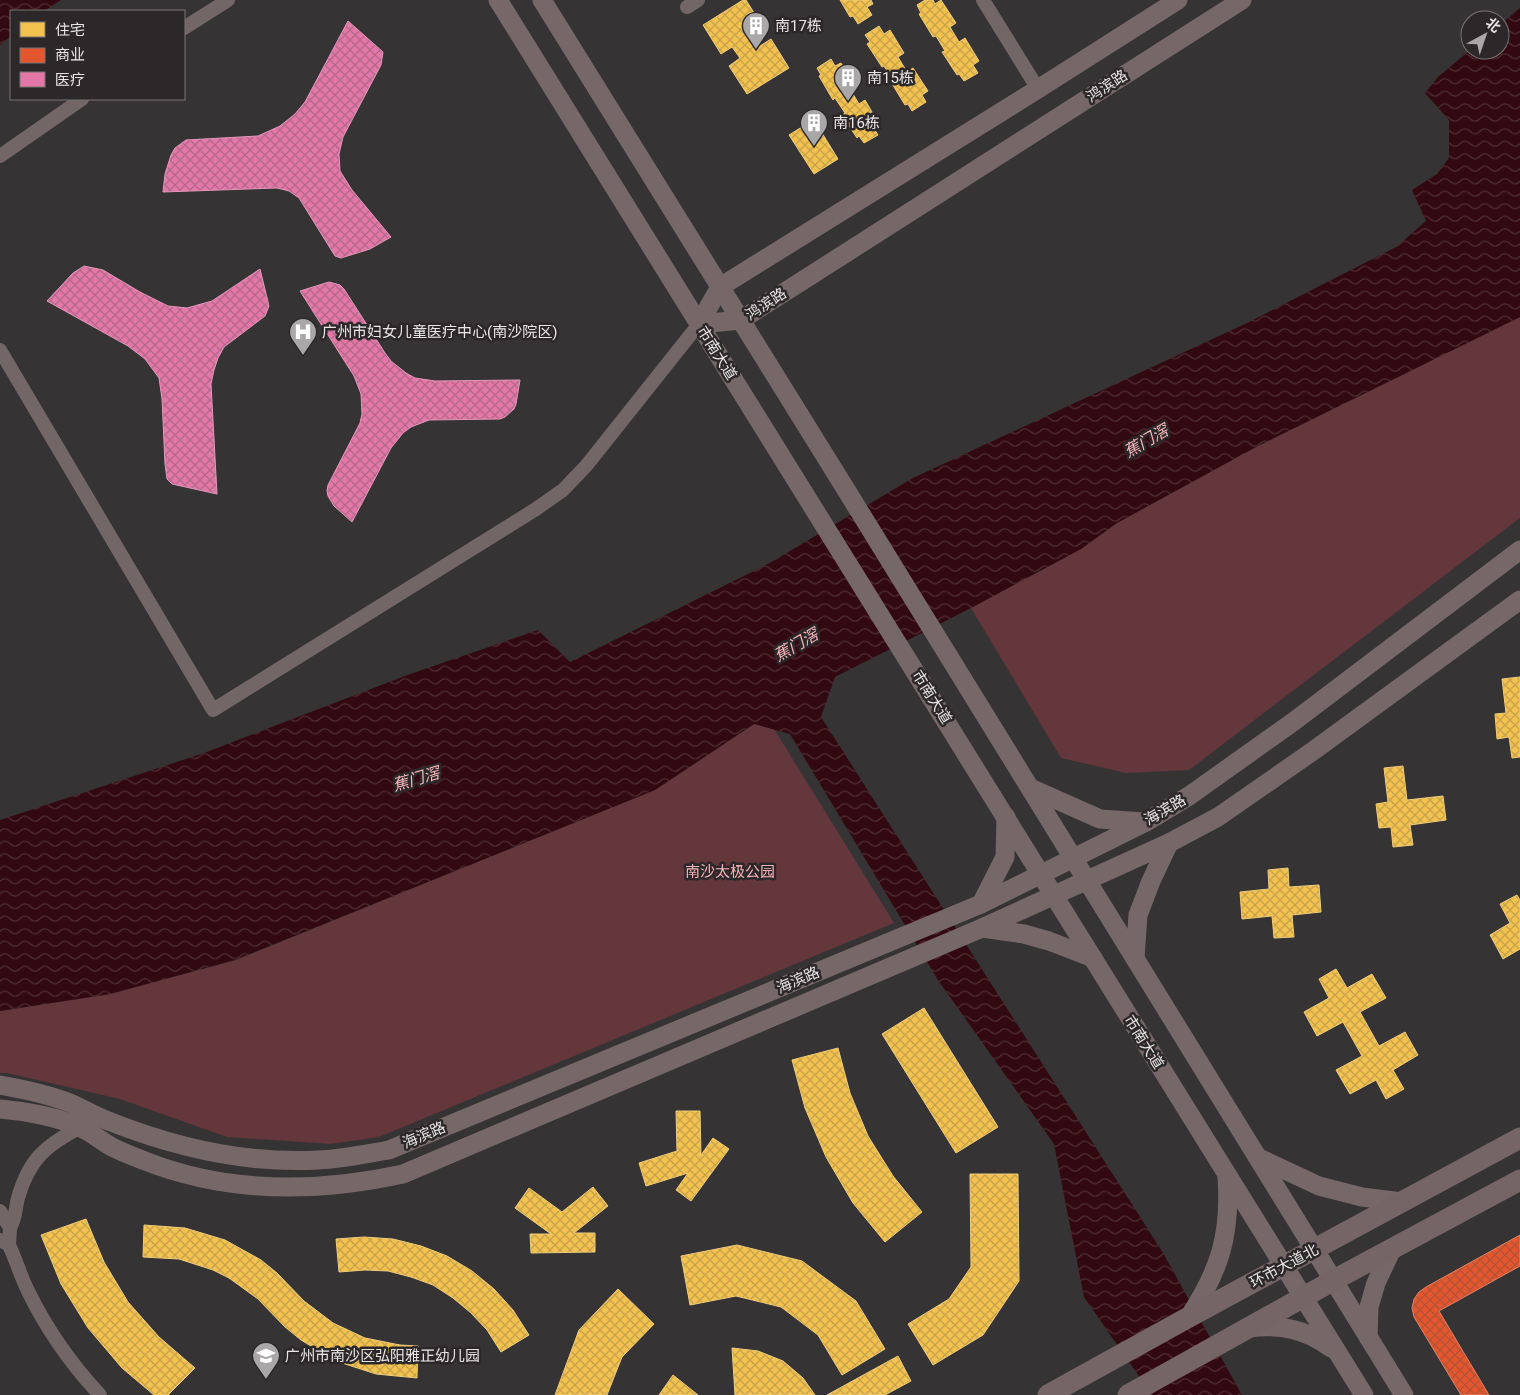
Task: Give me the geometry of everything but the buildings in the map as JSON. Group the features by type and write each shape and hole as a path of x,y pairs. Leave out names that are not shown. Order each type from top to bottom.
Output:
{"main road":[{"name":"环市大道北","path":"1048,1395 1189,1316 1315,1250 1520,1138"},
{"path":"1128,1395 1334,1280 1520,1180"}],"street":[{"path":"185,27 228,0"},
{"name":"市南大道","path":"498,0 1364,1395"},
{"path":"542,0 1404,1395"},
{"path":"983,0 1038,89"},
{"path":"0,350 213,710 528,514 563,490 586,466 699,324 720,287 1178,0"},
{"name":"鸿滨路","path":"699,324 741,320 1242,0"},
{"path":"0,156 81,100"},
{"name":"海滨路","path":"0,1085 24,1089 68,1102 110,1122 178,1145 212,1153 248,1159 283,1161 319,1160 389,1150 981,904 1146,822 1189,796 1293,722 1520,550"},
{"name":"海滨路","path":"0,1109 46,1116 81,1127 113,1147 147,1162 219,1182 293,1188 330,1187 367,1182 403,1174 982,928 1169,843 1218,816 1281,773 1520,600"},
{"path":"1030,788 1100,818 1146,822"},
{"path":"981,904 1005,857 1006,817"},
{"path":"1135,958 1138,915 1151,881 1169,843"},
{"path":"982,928 1024,934 1049,941 1093,958"},
{"path":"81,1127 49,1146 29,1169 18,1199 15,1220 5,1243 27,1290 51,1333 79,1373 100,1395"},
{"path":"1258,1158 1319,1186 1362,1197 1402,1202"},
{"path":"1189,1316 1203,1296 1214,1273 1222,1249 1227,1225 1226,1174"},
{"path":"0,1211 10,1228"},
{"path":"1368,1337 1369,1307 1376,1283 1392,1249"},
{"path":"1248,1328 1286,1327 1321,1340 1336,1352"}],"green space":[{"path":"1520,317 1520,518 1189,770 1126,773 1061,758 971,608 1081,549 1117,523 1256,447"},
{"name":"南沙太极公园","path":"754,724 771,724 894,923 379,1137 330,1144 227,1137 120,1099 0,1073 0,1011 110,994 236,960 655,790"}],"water":[{"path":"0,0 61,0 46,10 10,10 10,37 0,45"},
{"name":"蕉门滘","path":"1520,8 1520,317 1256,447 1117,523 1081,549 971,608 835,677 821,717 1163,1253 1242,1395 1152,1395 1084,1297 1054,1144 938,980 790,734 754,724 655,790 235,960 110,994 0,1011 0,820 204,753 410,674 538,630 570,662 768,564 913,478 1247,323 1396,247 1426,221 1412,190 1437,174 1449,158 1449,120 1425,93 1438,77 1460,58 1460,60 1510,60 1510,16"}],"place":[{"name":"南17栋","path":"756,50"},
{"name":"南15栋","path":"848,102"},
{"name":"南16栋","path":"814,147"},
{"name":"广州市妇女儿童医疗中心(南沙院区)","path":"303,356"},
{"name":"广州市南沙区弘阳雅正幼儿园","path":"266,1380"}]}
